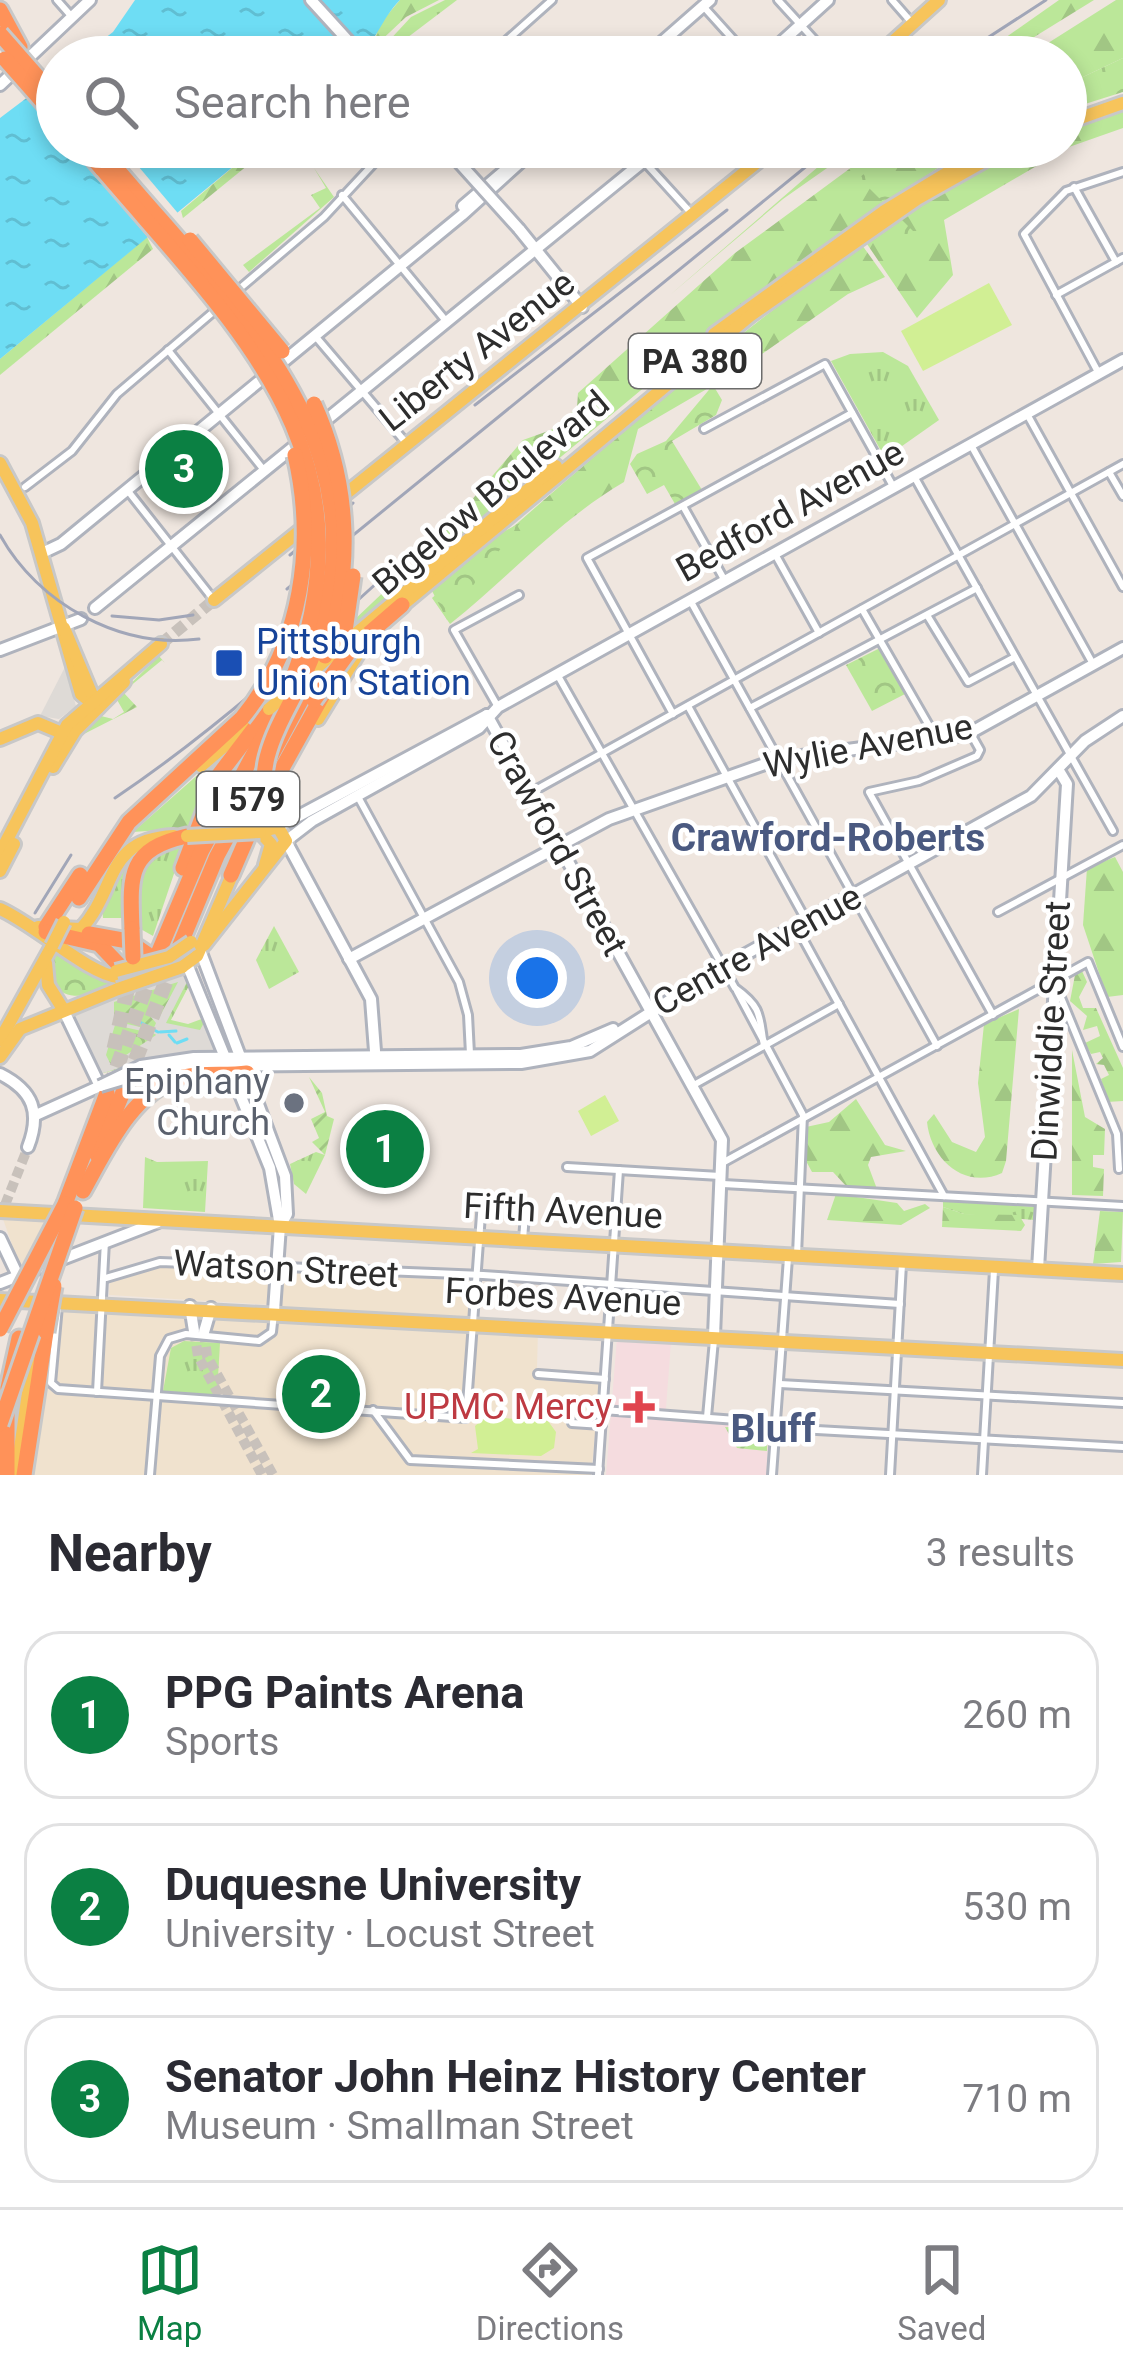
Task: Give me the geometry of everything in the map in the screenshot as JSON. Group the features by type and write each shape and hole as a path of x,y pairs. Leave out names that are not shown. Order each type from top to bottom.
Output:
{"highway":[{"path":"0,10 20,47"},
{"path":"0,23 36,65"},
{"path":"0,34 36,75"},
{"path":"2,55 36,94"},
{"name":"I 579","path":"101,168 254,351 299,436 316,515 313,605 289,688 137,964"},
{"path":"116,168 282,367 311,424 325,466 333,537 330,591 310,662 265,758 262,794 279,829"},
{"name":"I 579","path":"127,168 240,296 306,389 331,447 344,517 343,580 325,656 218,856 186,954"},
{"path":"137,964 99,944 46,936 98,847 256,702 280,658 298,598 304,526 301,484 287,429 254,351"},
{"path":"231,875 260,808 351,639 350,495 326,421 306,389"},
{"path":"186,954 232,846 351,639 402,605"},
{"path":"137,964 229,759 269,709"},
{"path":"79,898 106,851 140,811"},
{"path":"137,964 131,880 136,864 154,845 187,836"},
{"path":"69,927 122,939 137,964"},
{"path":"0,1329 73,1201 135,1108 152,1092 180,1078 237,1066"},
{"path":"7,1475 3,1421 20,1338 102,1140 113,1084"},
{"path":"21,1475 73,1201 82,1163 113,1084"}],"main road":[{"path":"900,36 939,0"},
{"path":"1087,111 1123,99"},
{"name":"Liberty Avenue","path":"214,600 751,168"},
{"name":"Bigelow Boulevard","path":"140,811 269,709 746,307 954,168"},
{"name":"Bigelow Boulevard","path":"186,954 357,652 402,605 751,315 917,199 972,168"},
{"path":"0,453 25,487 64,628 62,638 93,703"},
{"path":"0,463 32,523"},
{"path":"0,853 63,738 93,703 161,644"},
{"path":"0,739 38,723 63,738"},
{"path":"0,871 63,738"},
{"path":"0,909 77,958 137,964 186,954 266,866 279,829"},
{"name":"Bedford Avenue","path":"69,927 87,923 128,848 146,839 279,829"},
{"path":"260,832 272,844 266,866"},
{"path":"0,1040 46,936 69,927 79,898"},
{"path":"46,936 45,974 63,1009"},
{"path":"0,1058 17,1031 81,1002 137,964 186,954"},
{"path":"51,991 81,1002"},
{"name":"Fifth Avenue","path":"2,1210 1123,1274"},
{"name":"Forbes Avenue","path":"0,1300 104,1301 1123,1360"},
{"path":"21,1475 37,1323 31,1300"}],"street":[{"path":"57,0 72,17"},
{"path":"52,36 90,0"},
{"path":"311,0 344,36"},
{"path":"512,36 552,0"},
{"path":"778,0 810,36"},
{"path":"788,36 828,0"},
{"path":"892,0 913,24"},
{"path":"670,35 706,3 732,36"},
{"path":"0,85 36,51"},
{"path":"25,487 72,451 111,400 314,226 368,168"},
{"path":"464,168 583,307"},
{"path":"42,554 61,544 512,168"},
{"path":"95,608 635,168"},
{"path":"650,168 694,216"},
{"path":"1099,374 1024,234 1042,210 1074,187 1123,172"},
{"path":"1056,295 1119,260 1074,187"},
{"path":"342,195 446,321"},
{"path":"314,334 407,444"},
{"path":"168,350 264,470"},
{"name":"Bedford Avenue","path":"279,829 408,762 498,707 1123,360"},
{"path":"704,429 825,364 894,488"},
{"path":"673,714 587,558 852,413"},
{"path":"1027,413 1123,587"},
{"path":"971,445 1093,664"},
{"path":"530,793 1123,464"},
{"path":"1109,472 1123,496"},
{"path":"914,476 1113,831"},
{"path":"126,489 214,600"},
{"path":"683,506 725,581"},
{"path":"775,554 819,633"},
{"path":"750,708 977,588"},
{"name":"Crawford Street","path":"498,707 454,630 519,595"},
{"path":"690,600 937,1046"},
{"path":"862,609 937,739"},
{"path":"927,615 965,681 1016,657"},
{"path":"0,650 81,619"},
{"name":"Wylie Avenue","path":"349,959 559,845 637,809 779,759 970,733 1123,648"},
{"path":"557,674 600,754 637,809 803,1119 772,1475"},
{"path":"688,706 839,1004 944,1196"},
{"name":"Crawford Street","path":"487,716 722,1140 724,1162"},
{"name":"Centre Avenue","path":"36,1115 113,1084 237,1066 470,1060 555,1051 628,1024 1030,796 1070,756 1123,716"},
{"path":"970,733 980,753 920,781 868,789 993,1015"},
{"name":"Dinwiddie Street","path":"1038,1269 1064,793 1056,771"},
{"path":"355,791 465,1000 470,1060"},
{"path":"279,829 370,999 376,1061"},
{"path":"998,913 1122,847"},
{"path":"186,954 237,1066"},
{"path":"150,1475 160,1357 169,1339 186,1334 260,1341 272,1332 280,1226 270,1168 237,1066 186,954"},
{"path":"707,1418 724,1162 1088,962 1123,1047"},
{"path":"1054,981 1117,1134 1119,1169"},
{"path":"735,988 748,997 765,1027 764,1046"},
{"path":"739,1002 748,997"},
{"path":"692,1086 839,1004"},
{"path":"63,1009 113,1084"},
{"path":"755,1031 765,1027"},
{"name":"Centre Avenue","path":"237,1066 376,1061"},
{"path":"0,1074 24,1090 36,1115 28,1147"},
{"path":"567,1167 800,1189 1123,1206"},
{"path":"373,1410 410,1460 598,1472 620,1171"},
{"path":"62,1255 53,1386 156,1398 466,1418 482,1201"},
{"path":"524,1239 526,1203"},
{"path":"0,1282 167,1219"},
{"path":"0,1238 31,1300"},
{"path":"97,1392 105,1240"},
{"path":"890,1475 902,1261"},
{"name":"Watson Street","path":"106,1278 160,1262 899,1304"},
{"path":"982,1475 994,1266"},
{"path":"190,1306 199,1332 211,1308"},
{"path":"538,1374 605,1378"},
{"path":"780,1384 1123,1403"},
{"path":"603,1410 777,1426 1123,1447"},
{"path":"572,1423 602,1425"}],"shaded area":[{"path":"65,667 76,706 59,719 40,716"},
{"path":"185,973 190,976 166,1023 200,1030 207,1017 215,1053 152,1058 100,1074 73,1013","holes":["178,982 159,1018 150,1016 156,1023 153,1030 114,1021 114,1002","115,1025 155,1034 156,1035 111,1065 106,1055"]},
{"path":"3,1219 51,1220 34,1265 21,1270"},
{"path":"161,1266 274,1271 271,1305 109,1295 110,1281"},
{"path":"283,1272 470,1281 468,1318 281,1308"},
{"path":"53,1306 538,1330 537,1368 601,1373 591,1475 27,1475"},
{"name":"UPMC Mercy","path":"617,1338 671,1342 665,1421 769,1427 766,1475 606,1475"}],"green space":[{"path":"400,0 439,0 406,17 386,36 376,36 378,26"},
{"path":"445,0 457,0 409,36 393,36 411,17"},
{"path":"1059,0 1094,0 1036,36 1008,36"},
{"path":"1123,0 1123,58 1087,75 1087,36 1059,36"},
{"path":"1123,58 1123,92 1087,103 1087,75"},
{"path":"1123,111 1123,128 1087,141 1087,124"},
{"path":"232,168 244,168 183,218 181,211"},
{"path":"314,168 334,197 249,272 243,265 320,208 311,195 326,188"},
{"path":"817,168 827,168 783,199 670,295"},
{"path":"850,168 938,168 755,295 351,632 352,622 434,544 523,440 551,430 577,408 578,393 735,253"},
{"path":"871,168 880,168 904,190 884,203 859,178"},
{"path":"981,168 1033,168 944,220 953,275 917,318 867,244"},
{"path":"902,220 923,241 909,256 887,233"},
{"path":"147,237 153,249 0,375 0,359"},
{"path":"862,245 885,277 848,294 736,372 638,429 624,482 556,531 450,624 432,598 695,372"},
{"path":"989,283 1012,325 923,371 901,331"},
{"path":"883,352 908,366 939,420 885,458 831,361 850,354"},
{"path":"713,385 722,400 716,415 672,441 702,490 675,504 664,485 647,494 630,464 637,454 666,441"},
{"path":"520,523 447,620 430,587 482,543"},
{"path":"880,648 905,694 872,711 846,665"},
{"path":"159,656 165,663 162,660 123,692 137,707 82,735 104,710 101,716 113,719 124,712 116,698"},
{"path":"227,749 190,828 133,832"},
{"path":"185,841 153,936 137,927 135,881 146,857"},
{"path":"143,844 128,918 103,918 114,877"},
{"path":"1115,857 1123,872 1123,995 1107,997 1083,925 1087,868"},
{"path":"274,926 299,972 269,989 256,960"},
{"path":"60,946 120,984 76,996 60,991 52,984 51,963"},
{"path":"1082,971 1087,982 1079,997 1083,1008 1096,1008 1123,1068 1123,1101 1107,1102 1101,1079 1109,1075 1104,1065 1096,1064 1103,1058 1100,1052 1091,1054 1085,1043 1100,1036 1097,1026 1083,1030 1087,1016 1070,1001 1075,975"},
{"path":"185,973 192,980 171,1020 188,1024 207,1017 215,1053 159,1058 100,1074 74,1010"},
{"path":"179,981 153,1030 116,1015 115,1002"},
{"path":"1019,1009 1006,1161 1002,1173 975,1178 943,1159 927,1122 934,1114 952,1142 976,1152 985,1137 978,1083 984,1024"},
{"path":"1072,1050 1085,1117 1105,1129 1104,1155 1093,1155 1093,1167 1104,1169 1103,1196 1072,1195"},
{"path":"309,1077 322,1093 327,1116 334,1119 325,1155 312,1142 319,1138 311,1119 325,1112"},
{"path":"605,1095 619,1121 591,1136 578,1111"},
{"path":"856,1099 885,1145 906,1151 871,1157 868,1165 877,1189 847,1187 833,1172 812,1172 806,1161 806,1127 829,1122"},
{"path":"316,1152 325,1155 306,1194 294,1184 290,1164"},
{"path":"145,1157 157,1162 208,1161 205,1212 143,1208"},
{"path":"836,1194 897,1203 904,1211 925,1204 930,1208 901,1225 827,1220"},
{"path":"943,1200 1035,1207 1034,1220 964,1214 943,1207"},
{"path":"943,1207 964,1214 1019,1215 1025,1225 1021,1231 942,1227"},
{"path":"1100,1211 1123,1212 1121,1262 1093,1264"},
{"path":"184,1341 220,1343 217,1395 163,1391 171,1348"},
{"path":"485,1417 548,1421 556,1432 554,1448 541,1456 471,1453 478,1449 475,1426"},
{"path":"725,1427 768,1429 767,1451 737,1448"}],"water":[{"path":"135,0 400,0 374,36 108,36"},
{"path":"36,91 36,168 232,168 0,359 0,118"}],"pier":[{"path":"89,168 140,168 182,218 151,241"}],"waterway":[{"path":"131,1017 154,1030"},
{"path":"160,1032 176,1031"},
{"path":"169,1035 175,1042"},
{"path":"177,1043 187,1039"}],"tunnel":[{"path":"161,644 214,600"},
{"path":"127,1082 180,945"},
{"path":"114,1049 133,964"},
{"path":"109,1089 152,970"},
{"path":"5,1205 28,1147"},
{"path":"194,1331 198,1356 262,1475"},
{"path":"204,1332 207,1356 273,1475"}],"tram line":[{"path":"115,798 236,707 425,539"},
{"path":"35,913 71,855"}],"railway":[{"path":"990,36 1046,0"},
{"path":"287,589 804,168"},
{"path":"475,405 727,210"},
{"path":"290,555 353,503"},
{"path":"0,535 36,582 84,617 140,637 199,639"},
{"path":"112,616 159,620 193,615"}],"place":[{"name":"Senator John Heinz History Center","path":"184,469"},
{"name":"Pittsburgh Union Station","path":"229,663"},
{"name":"Epiphany Church","path":"294,1103"},
{"name":"PPG Paints Arena","path":"385,1149"},
{"name":"Duquesne University","path":"321,1394"},
{"name":"UPMC Mercy","path":"639,1407"}],"district":[{"name":"Crawford-Roberts","path":"828,838"},
{"name":"Bluff","path":"773,1429"}]}
